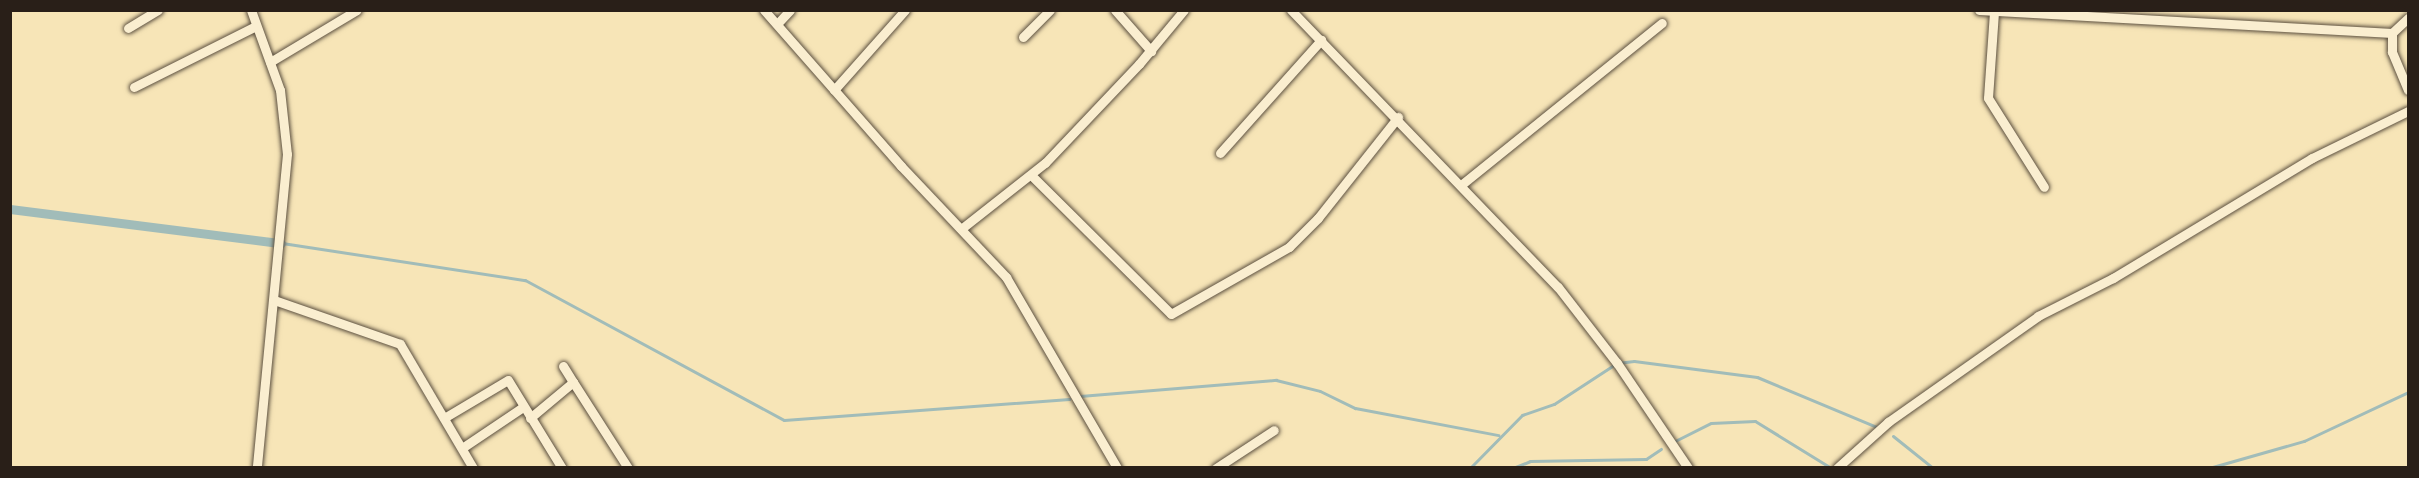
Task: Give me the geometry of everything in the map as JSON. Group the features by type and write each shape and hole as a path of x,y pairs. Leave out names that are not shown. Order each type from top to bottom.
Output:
{"street":[{"path":"128,28 158,10"},
{"path":"251,10 270,62 286,118 287,154 257,468"},
{"path":"270,62 357,10"},
{"path":"764,10 834,90 1006,277 1117,468"},
{"path":"777,24 790,10"},
{"path":"834,90 905,10"},
{"path":"1023,37 1050,10"},
{"path":"1114,10 1150,51"},
{"path":"1291,10 1398,117 1578,310 1688,468"},
{"path":"1979,10 2391,33 2409,18"},
{"path":"961,229 1031,174 1150,51 1184,11"},
{"path":"1994,12 1988,98 2044,187"},
{"path":"1461,185 1662,23"},
{"path":"134,87 256,26"},
{"path":"2391,33 2392,52 2409,90"},
{"path":"1220,153 1321,40"},
{"path":"1837,468 1888,422 2038,316 2113,278 2312,158 2409,111"},
{"path":"1031,174 1171,314 1289,247 1318,218 1398,117"},
{"path":"274,300 394,339 473,468"},
{"path":"563,366 628,468"},
{"path":"444,418 505,380 562,468"},
{"path":"530,418 573,382"},
{"path":"462,448 523,407"},
{"path":"1216,468 1274,430"}],"waterway":[{"path":"10,209 281,243"},
{"path":"282,243 525,280 784,420 1069,399"},
{"path":"1470,468 1522,415 1554,404 1617,363 1634,361 1757,377 1879,428"},
{"path":"1080,396 1276,380 1320,391 1355,408 1498,435"},
{"path":"2209,468 2304,441 2408,392"},
{"path":"1673,442 1711,423 1755,421 1831,468"},
{"path":"1893,436 1933,468"},
{"path":"1513,468 1530,461 1646,459 1661,449"}]}
